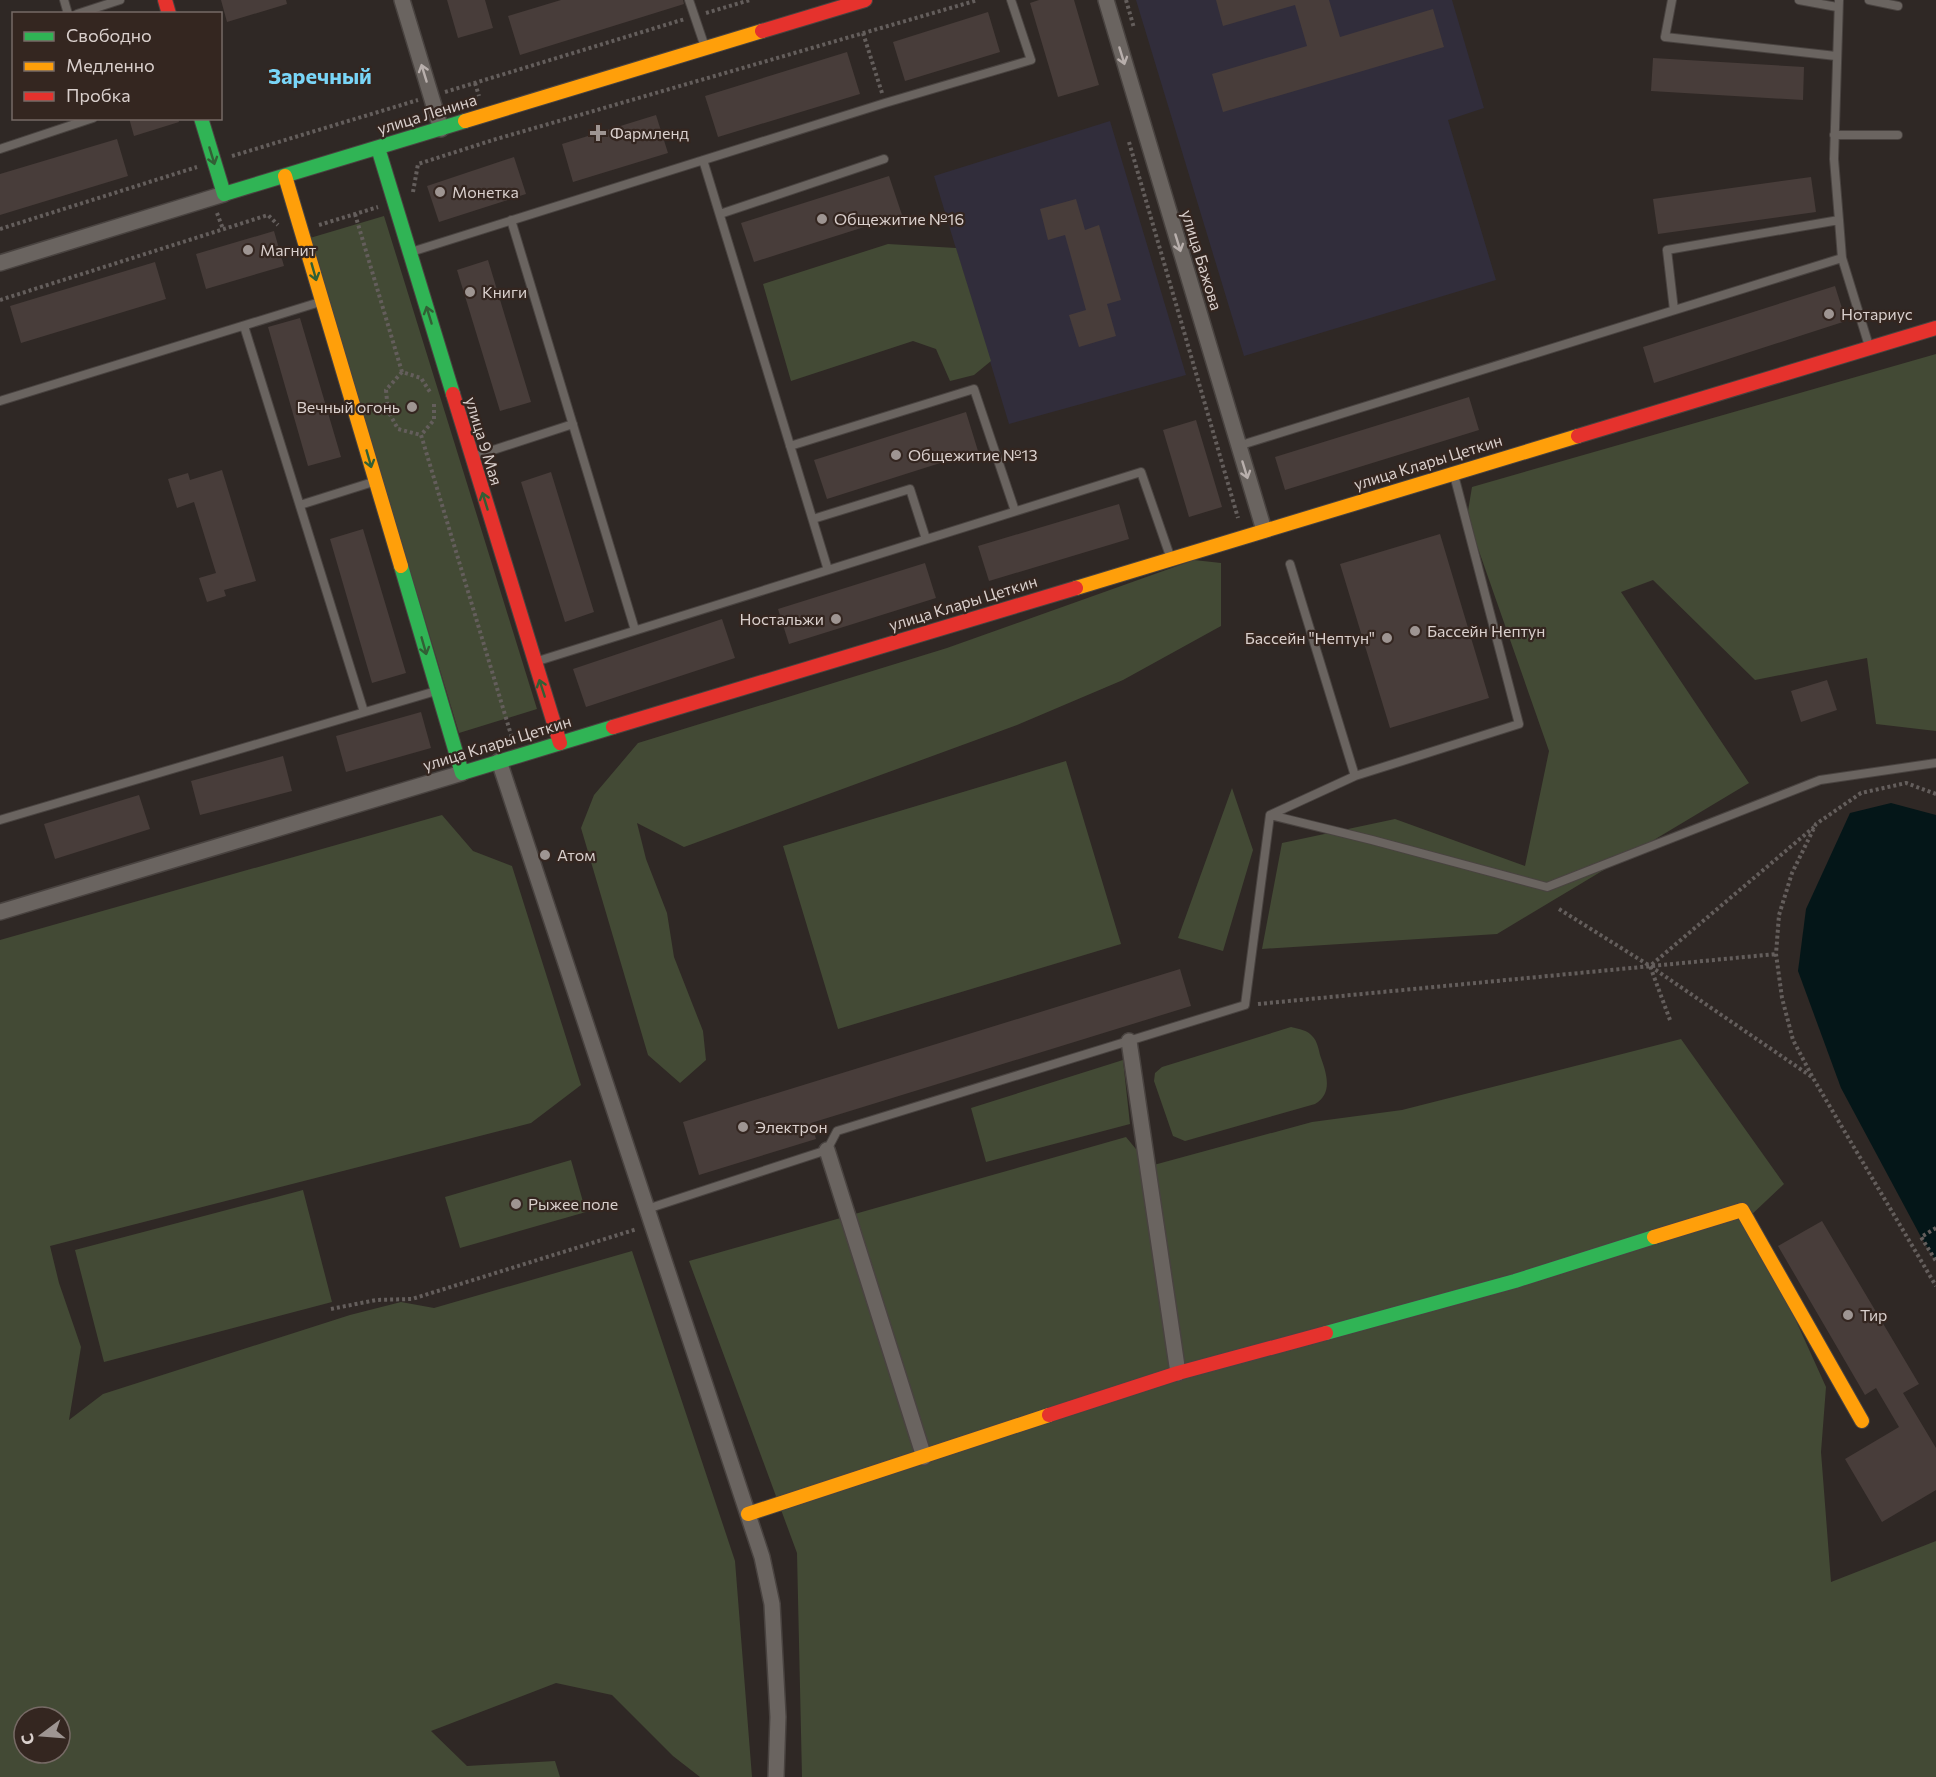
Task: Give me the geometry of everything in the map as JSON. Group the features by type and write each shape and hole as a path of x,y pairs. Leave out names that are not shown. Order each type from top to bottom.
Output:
{"street":[{"path":"402,0 441,129"},
{"name":"улица Ленина","path":"0,263 865,0"},
{"name":"улица Бажова","path":"1106,0 1264,530"},
{"path":"202,120 224,194"},
{"name":"улица 9 Мая","path":"378,148 560,743"},
{"path":"285,176 462,773"},
{"name":"улица Клары Цеткин","path":"0,912 1936,328"},
{"path":"499,761 762,1557 772,1604 778,1717 776,1777"},
{"path":"1129,1041 1179,1373"},
{"path":"827,1150 924,1457"},
{"path":"748,1515 1179,1373 1515,1281 1742,1210 1862,1421"}],"lane":[{"path":"84,12 120,0"},
{"path":"689,0 705,48"},
{"path":"410,253 885,103 1031,60 1011,0"},
{"path":"1672,0 1665,37 1836,56"},
{"path":"1799,0 1838,4 1834,159 1842,258 1869,347"},
{"path":"1869,0 1898,6"},
{"path":"0,149 87,120"},
{"path":"1834,135 1898,135"},
{"path":"720,214 884,159"},
{"path":"703,160 828,570"},
{"path":"511,220 635,630"},
{"path":"1674,310 1667,250 1839,220"},
{"path":"1238,446 1842,258"},
{"path":"0,401 322,302"},
{"path":"244,326 364,712"},
{"path":"790,446 974,389 1015,511"},
{"path":"472,457 573,424"},
{"path":"534,662 1141,472 1170,559"},
{"path":"1270,815 1355,776 1519,724 1454,473"},
{"path":"300,505 375,482"},
{"path":"813,519 910,489 926,539"},
{"path":"1290,564 1355,776"},
{"path":"0,820 437,691"},
{"path":"1270,815 1547,887 1820,780 1936,763"},
{"path":"647,1209 827,1150 837,1131 1245,1005 1270,815"}],"path":[{"path":"0,229 750,0"},
{"path":"0,300 268,215 286,234 396,202 411,197 418,164 493,140 978,0"},
{"path":"863,33 885,103"},
{"path":"1127,136 1243,537"},
{"path":"355,214 402,372"},
{"path":"402,372 386,390 387,411 398,429 421,435"},
{"path":"402,372 421,378 434,397 434,420 421,435"},
{"path":"421,435 512,739"},
{"path":"1650,966 1816,824 1861,792 1906,783 1936,794"},
{"path":"1816,824 1792,873 1779,915 1776,954 1782,998 1793,1040 1813,1078 1936,1286"},
{"path":"1559,909 1650,966 1813,1078"},
{"path":"1245,1005 1776,954"},
{"path":"1650,966 1670,1020"},
{"path":"331,1309 376,1300 412,1299 652,1224"},
{"path":"1936,1228 1921,1237 1936,1261"}],"shaded area":[{"path":"1136,0 1452,0 1484,108 1448,120 1496,280 1244,356"},
{"path":"1110,121 1186,375 1009,424 934,176"},
{"path":"1891,803 1936,815 1936,1261 1841,1088 1798,971 1806,909 1850,813"}],"green space":[{"path":"384,216 537,709 459,733 310,238"},
{"path":"888,244 956,248 991,361 974,375 950,381 936,349 913,341 791,381 763,284"},
{"path":"1936,354 1936,731 1876,724 1867,658 1755,680 1653,580 1621,592 1749,783 1497,934 1262,949 1282,843 1395,819 1525,866 1549,751 1467,517 1472,487"},
{"path":"1194,560 1221,563 1221,626 1123,680 1017,725 684,847 637,823 646,859 667,913 674,957 703,1031 706,1060 680,1083 648,1055 581,828 594,795 638,743 947,648"},
{"path":"1066,761 1121,944 838,1029 783,846"},
{"path":"1232,788 1253,850 1223,951 1178,938"},
{"path":"442,815 473,851 512,866 581,1085 531,1123 50,1246 59,1283 81,1347 69,1420 103,1394 350,1315 401,1302 434,1308 632,1251 735,1561 752,1777 700,1777 673,1756 612,1695 556,1683 431,1731 467,1766 555,1761 560,1777 0,1777 0,940"},
{"path":"1291,1027 1309,1033 1317,1043 1327,1082 1325,1094 1321,1099 1315,1104 1185,1141 1173,1136 1154,1081 1155,1073 1162,1067"},
{"path":"1681,1039 1784,1184 1749,1217 1826,1387 1821,1452 1831,1582 1936,1541 1936,1777 802,1777 797,1553 689,1261 1126,1137 1150,1166 1312,1122 1402,1110"},
{"path":"1123,1060 1130,1124 986,1162 971,1108"},
{"name":"Рыжее поле","path":"571,1160 586,1212 460,1248 445,1197"},
{"path":"303,1190 332,1302 104,1362 75,1250"}],"building":[{"path":"221,0 286,0 287,4 227,22"},
{"path":"447,0 485,0 493,28 458,38"},
{"path":"561,0 683,0 684,4 520,55 508,16"},
{"path":"1039,0 1074,0 1099,85 1058,97 1030,3"},
{"path":"1216,0 1329,0 1340,37 1433,9 1444,47 1223,112 1212,74 1307,46 1295,5 1223,26"},
{"path":"988,12 1000,52 905,81 893,42"},
{"path":"847,52 860,94 718,137 705,96"},
{"path":"1653,58 1804,67 1803,100 1651,91"},
{"path":"656,115 668,153 573,182 562,144"},
{"path":"130,120 178,120 179,122 134,136"},
{"path":"117,139 128,176 0,215 0,174"},
{"path":"514,157 526,194 439,222 427,186"},
{"name":"Общежитие №16","path":"889,176 902,215 754,262 741,223"},
{"path":"1811,177 1816,212 1658,234 1653,199"},
{"path":"1076,199 1085,230 1099,225 1121,300 1107,304 1116,336 1079,347 1069,315 1086,310 1065,235 1048,240 1040,209"},
{"path":"274,231 284,266 206,289 196,254"},
{"path":"488,260 531,402 500,411 457,270"},
{"path":"155,262 166,299 21,343 10,306"},
{"path":"1835,286 1846,321 1654,383 1643,347"},
{"path":"300,318 341,457 308,466 268,327"},
{"path":"1469,397 1479,430 1285,490 1275,457"},
{"name":"Общежитие №13","path":"966,412 978,451 827,499 814,460"},
{"path":"1196,420 1222,507 1189,517 1163,430"},
{"path":"222,470 256,581 224,590 226,596 207,602 199,578 216,573 194,502 177,508 168,479 188,473 190,480"},
{"path":"551,472 594,612 565,622 521,482"},
{"path":"1119,504 1129,539 989,581 978,546"},
{"path":"363,529 406,673 372,683 330,539"},
{"name":"Бассейн Нептун","path":"1440,534 1489,698 1390,728 1340,564"},
{"path":"925,563 936,598 789,644 778,609"},
{"path":"722,619 735,658 586,707 573,669"},
{"path":"1827,680 1837,710 1801,722 1791,691"},
{"path":"421,712 431,748 346,772 336,736"},
{"path":"283,756 292,791 200,815 191,781"},
{"path":"139,795 150,829 55,859 44,824"},
{"path":"1180,969 1191,1006 811,1123 816,1139 699,1175 683,1122"},
{"name":"Тир","path":"1822,1221 1919,1384 1903,1393 1936,1448 1936,1490 1882,1522 1845,1459 1899,1427 1876,1388 1865,1395 1778,1246"}],"traffic: fast":[{"path":"202,120 224,194 465,121"},
{"path":"378,148 453,394"},
{"path":"401,566 462,773 613,727"},
{"path":"1326,1333 1515,1281 1654,1237"}],"traffic: slow":[{"path":"465,121 762,31"},
{"path":"285,176 401,566"},
{"path":"1076,588 1578,436"},
{"path":"1654,1237 1742,1210 1862,1421"},
{"path":"748,1514 1049,1415"}],"traffic: jam":[{"path":"165,0 168,12"},
{"path":"762,31 865,0"},
{"path":"1578,436 1936,328"},
{"path":"453,394 560,743"},
{"path":"613,727 1076,588"},
{"path":"1049,1415 1178,1373 1326,1333"}],"place":[{"name":"Фармленд","path":"598,133"},
{"name":"Монетка","path":"440,192"},
{"name":"Общежитие №16","path":"822,219"},
{"name":"Магнит","path":"248,250"},
{"name":"Книги","path":"470,292"},
{"name":"Нотариус","path":"1829,314"},
{"name":"Вечный огонь","path":"412,407"},
{"name":"Общежитие №13","path":"896,455"},
{"name":"Ностальжи","path":"836,619"},
{"name":"Бассейн Нептун","path":"1415,631"},
{"name":"Бассейн \"Нептун\"","path":"1387,638"},
{"name":"Атом","path":"545,855"},
{"name":"Электрон","path":"743,1127"},
{"name":"Рыжее поле","path":"516,1204"},
{"name":"Тир","path":"1848,1315"}],"district":[{"name":"Заречный","path":"320,76"}]}
